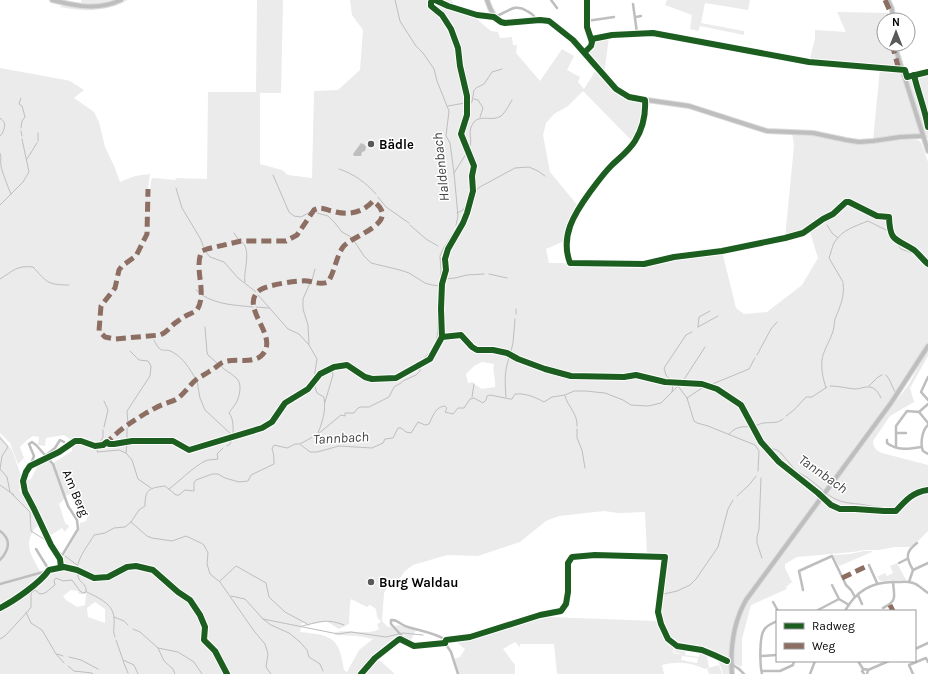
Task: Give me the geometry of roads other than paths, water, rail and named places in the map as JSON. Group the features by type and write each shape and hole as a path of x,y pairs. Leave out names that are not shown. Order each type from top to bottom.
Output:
{"main road":[{"path":"52,0 87,8 105,6 121,0"},
{"path":"888,0 892,12"},
{"path":"488,2 494,17 501,22 546,20 552,24 573,40 616,88 629,97 689,106 767,131 817,133 855,142 873,141 903,136 923,136"},
{"path":"897,52 928,151"},
{"path":"732,674 732,643 737,621 746,600 878,421 910,376 928,346"}],"street":[{"path":"488,2 493,0"},
{"path":"551,0 557,8"},
{"path":"585,52 591,46 592,38 587,27 587,0"},
{"path":"633,4 637,33"},
{"path":"477,16 494,17 516,7 524,9 535,17 536,20"},
{"path":"636,17 641,16"},
{"path":"587,21 614,17"},
{"path":"592,38 637,33 659,34 716,45"},
{"path":"928,377 921,392 928,400"},
{"path":"896,447 896,426 906,412 919,412 928,404"},
{"path":"919,412 928,424 924,431 921,447 923,451 928,454"},
{"path":"896,433 906,433"},
{"path":"46,457 56,448 60,440 64,442"},
{"path":"887,440 887,443 890,445 904,449 921,447"},
{"name":"Am Berg","path":"30,466 34,456 29,444 32,442 53,464 68,506 78,524 78,529 60,559"},
{"path":"61,567 60,559 25,492 23,481 30,466 46,457 60,452 72,442"},
{"path":"0,531 6,538 9,545 7,552 0,560"},
{"path":"910,582 913,570 907,559 909,548 916,543"},
{"path":"36,549 49,570"},
{"path":"803,590 799,571 832,556 846,585 862,604"},
{"path":"899,563 907,559"},
{"path":"913,570 928,563"},
{"path":"869,565 877,583"},
{"path":"0,584 61,567 78,571 94,578 108,577 127,567 136,566 152,570 190,600 206,627 204,640 215,651 226,674"},
{"path":"0,608 14,601 49,570"},
{"path":"883,608 890,605 894,600 893,582"},
{"path":"846,610 856,596 877,583 910,582 927,592"},
{"path":"832,585 839,599 849,604"},
{"path":"818,610 839,599"},
{"path":"773,602 777,610"},
{"path":"400,639 400,634 391,624 391,620 395,620 405,626 435,634 446,640 445,643 451,652 458,674"},
{"path":"776,621 768,625 762,634 762,673 780,671 793,666 794,662"},
{"path":"400,639 414,646 445,643"},
{"path":"361,674 390,645 400,639"},
{"path":"668,639 677,646 702,650 714,655 739,669 744,674"},
{"path":"916,649 928,643"},
{"path":"761,656 776,655"},
{"path":"913,674 909,665 926,658 928,662"},
{"path":"810,674 815,662"},
{"path":"859,662 864,669 866,669 865,673 887,662"}],"waterway":[{"name":"Haldenbach","path":"395,0 400,21 416,46 434,69 437,81 449,111 446,136 450,143 454,173 458,216 456,225"},
{"path":"469,103 472,102 474,90 484,84 492,72 502,69"},
{"path":"21,98 19,104 22,106 25,117 22,121 21,128"},
{"path":"474,99 478,100 483,108 480,117"},
{"path":"469,149 471,142 470,132 474,122 483,118 498,118 505,111 512,100"},
{"path":"448,106 465,103"},
{"path":"0,118 5,125 0,136"},
{"path":"21,131 22,136"},
{"path":"38,133 38,141"},
{"path":"0,205 23,182 29,172 22,139"},
{"path":"27,159 37,143"},
{"path":"0,153 2,169 11,194"},
{"path":"454,173 466,154"},
{"path":"472,198 478,188 515,168 529,167 545,176"},
{"path":"339,169 350,173 359,179 376,194"},
{"path":"273,175 289,212 294,216 301,217 310,212"},
{"path":"176,188 182,208 200,238 204,248"},
{"path":"378,197 386,207 409,223"},
{"path":"457,213 463,210 468,202"},
{"path":"317,213 328,216 342,232 353,239"},
{"path":"843,282 829,258 833,245 837,239 849,229 868,221 886,230"},
{"path":"410,225 426,239 438,246"},
{"path":"827,225 832,233 838,238"},
{"name":"Haldenbach","path":"440,256 455,230"},
{"path":"234,233 238,239"},
{"path":"890,234 901,249 912,253"},
{"path":"354,241 364,256 371,263 400,270 409,273 425,283 440,286"},
{"path":"242,242 245,246 247,255 245,282"},
{"path":"206,252 210,257 224,262 238,278 256,292"},
{"name":"Haldenbach","path":"439,308 441,270 440,257"},
{"path":"0,279 19,268 33,267 48,282 69,285"},
{"path":"312,280 315,269"},
{"path":"444,279 484,274"},
{"path":"489,274 507,278"},
{"path":"309,344 308,325 303,309 303,299 310,283"},
{"path":"826,388 822,374 822,360 833,332 835,319 842,301 843,283"},
{"path":"196,290 200,293"},
{"path":"202,295 220,303 253,307"},
{"path":"258,295 288,329 299,334 309,345 317,359 314,378"},
{"path":"256,307 269,308"},
{"path":"516,309 516,314"},
{"name":"Haldenbach","path":"423,361 435,345 438,331 438,311"},
{"path":"698,327 699,317 710,311"},
{"path":"698,327 718,316"},
{"path":"511,351 515,319"},
{"path":"757,355 771,329 777,322"},
{"path":"205,327 208,355 218,364"},
{"path":"671,381 666,375 664,368 686,335 692,332"},
{"path":"154,340 161,350 168,350 177,355 189,367 195,378"},
{"path":"683,381 705,347"},
{"path":"128,424 127,411 150,376 151,366 148,361 139,360 130,351"},
{"path":"506,397 505,382 509,358"},
{"path":"710,385 749,369 755,358"},
{"path":"0,639 5,636 29,610 31,607 31,593 35,590 40,594 45,593 55,585 54,580 56,578 63,581 72,580 80,591 83,593 86,592 86,588 79,579 77,573 77,567 84,550 94,535 105,533 114,528 125,527 131,522 139,510 145,506 146,496 149,490 165,486 176,495 179,495 185,490 194,491 194,483 196,480 212,474 218,474 225,478 239,482 248,481 251,475 274,464 274,454 272,449 274,445 287,448 295,444 300,444 318,434 341,415 345,416 345,413 354,413 358,408 369,407 389,397 394,387 416,375 420,371 421,365"},
{"path":"221,366 238,379 240,386 240,393 229,413 231,415 233,436"},
{"path":"325,402 333,375 332,370"},
{"path":"869,386 882,375"},
{"path":"886,375 895,392"},
{"path":"197,381 200,398 205,410 233,436"},
{"path":"314,384 317,393 324,397 325,402 324,415 318,433"},
{"path":"472,397 474,384"},
{"name":"Tannbach","path":"672,392 673,385"},
{"name":"Tannbach","path":"301,445 310,452 317,452 339,446 372,448 383,443 385,439 393,438 398,428 411,433 418,422 425,425 429,424 435,412 439,408 445,406 447,408 445,412 453,414 458,408 464,408 470,399 474,398 483,403 487,396 490,395 512,399 515,394 522,394 534,397 544,402 552,397 565,395 574,391 585,391 605,393 631,405 648,406 661,403 678,386 687,398 694,421 755,445 759,451 758,471"},
{"path":"830,386 855,389 871,387 877,391 881,398"},
{"path":"786,416 806,397 812,397 827,387"},
{"path":"687,398 702,388"},
{"path":"565,396 576,418 577,426"},
{"path":"104,401 108,410 104,427"},
{"path":"755,426 763,423 781,421 783,419"},
{"path":"729,434 739,428 751,427"},
{"path":"127,428 127,441"},
{"path":"577,429 577,438 582,450 585,468"},
{"path":"99,444 103,437 103,430"},
{"path":"0,438 8,447 2,456 0,469 7,477 10,492 30,512 31,531 47,541"},
{"path":"227,446 230,444 232,439"},
{"path":"126,453 127,443"},
{"path":"98,448 97,452 119,450 126,453 132,460 138,479 151,488"},
{"path":"169,489 200,464 207,460 218,459 217,454 223,448"},
{"name":"Tannbach","path":"769,448 777,450 781,453 796,471 808,478 824,491"},
{"path":"737,496 756,476"},
{"path":"761,478 757,543 762,558"},
{"path":"0,485 14,495"},
{"name":"Tannbach","path":"826,493 838,500 846,502 894,509"},
{"path":"664,594 677,591 690,585 696,579 718,547 728,509 733,500"},
{"path":"131,522 147,536 152,538 172,541 186,536 204,545 208,553 207,564 210,574 220,582 254,631 265,644 268,654 266,667 271,674"},
{"path":"53,545 62,554"},
{"path":"65,556 77,565"},
{"path":"220,581 236,566 266,583 269,597 285,612 309,625"},
{"path":"87,592 100,599 111,608 114,618 115,637"},
{"path":"231,596 245,599 263,619 271,625 289,633 307,650 309,657 320,664 323,671"},
{"path":"26,612 31,623 42,630 56,654 64,663"},
{"path":"114,617 124,621 128,625"},
{"path":"263,619 338,634 351,632 386,637 403,633 423,635"},
{"path":"302,626 328,621 344,625"},
{"path":"133,629 140,632 158,648 178,652 194,662 202,674"},
{"path":"116,640 123,660 134,665 138,674"},
{"path":"158,648 164,661 173,669 175,674"},
{"path":"57,654 63,656"},
{"path":"69,657 81,660 98,669"},
{"path":"123,661 128,673"},
{"path":"68,666 74,671 93,674"}],"place":[{"name":"Bädle","path":"371,144"},
{"name":"Burg Waldau","path":"371,582"}]}
